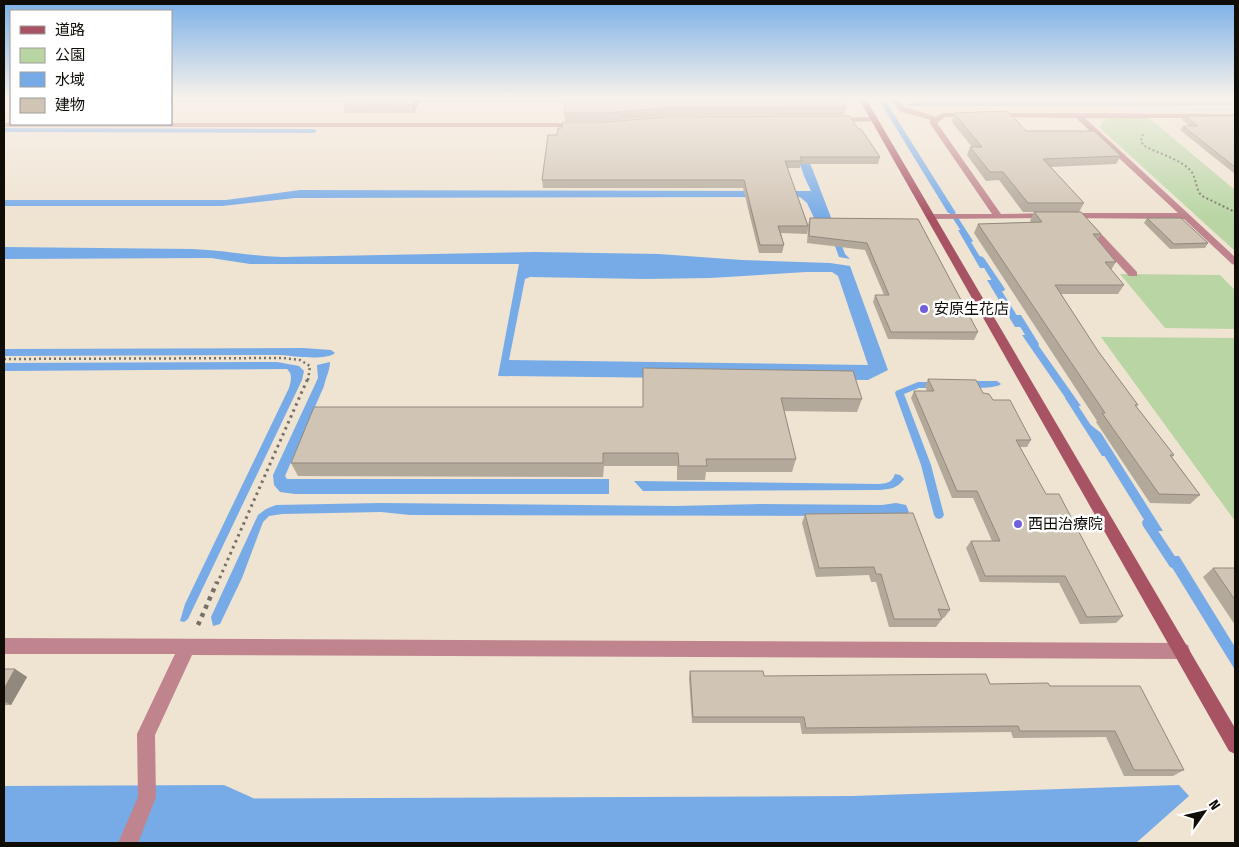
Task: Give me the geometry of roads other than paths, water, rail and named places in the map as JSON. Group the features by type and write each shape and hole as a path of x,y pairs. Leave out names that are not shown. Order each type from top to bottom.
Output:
{"street":[{"path":"886,139 1235,745"},
{"path":"944,139 998,216"},
{"path":"1103,139 1235,262"},
{"path":"1079,216 1133,274"},
{"path":"932,217 1186,216"},
{"path":"4,646 1182,651"},
{"path":"128,843 147,797 146,734 188,646"}],"water":[{"path":"802,139 821,139 801,142 802,149 812,168 845,254 850,259 839,257 835,246 830,239 822,235 807,203 800,197 295,198 222,206 4,206 4,200 226,200 300,190 811,191 793,142"},
{"path":"903,139 909,139 956,213 948,213"},
{"path":"958,230 963,230 987,268 980,268"},
{"path":"4,247 192,249 282,257 535,252 659,254 742,260 830,263 850,266 888,370 868,380 498,376 519,264 250,264 211,258 4,259","holes":["832,272 838,276 868,365 509,360 525,279 530,277 710,278"]},
{"path":"987,280 995,280 1024,327 1015,327"},
{"path":"1022,335 1031,335 1081,406 1071,406"},
{"path":"303,348 331,350 335,353 324,357 280,355 4,356 4,349"},
{"path":"277,362 299,366 304,371 302,380 188,619 184,622 180,621 185,604 289,388 291,378 289,371 287,369 4,371 4,363"},
{"path":"330,362 324,386 285,476 287,479 609,479 609,494 295,494 280,492 274,485 273,475 318,378 317,365"},
{"path":"1087,422 1101,433 1163,531 1151,531 1097,444 1101,444"},
{"path":"895,474 900,475 904,479 899,485 893,488 878,490 643,491 634,481 880,484 889,482"},
{"path":"381,503 675,506 761,504 882,505 896,503 906,505 909,512 905,515 837,516 410,515 381,512 282,514 269,516 263,522 242,578 220,624 213,626 211,617 258,515 266,509 276,505"},
{"path":"1165,556 1179,556 1235,647 1235,670"},
{"path":"1179,785 1189,796 1136,843 143,843 162,799 852,796"}],"waterway":[{"path":"946,203 970,241"},
{"path":"981,258 1001,289"},
{"path":"1018,317 1035,344"},
{"path":"967,384 997,384"},
{"path":"937,385 918,385 899,393 926,465 939,515"},
{"path":"1069,398 1105,454"},
{"path":"1147,523 1174,564"},
{"path":"4,828 224,827"}],"place":[{"name":"安原生花店","path":"924,309"},
{"name":"西田治療院","path":"1018,524"}]}
